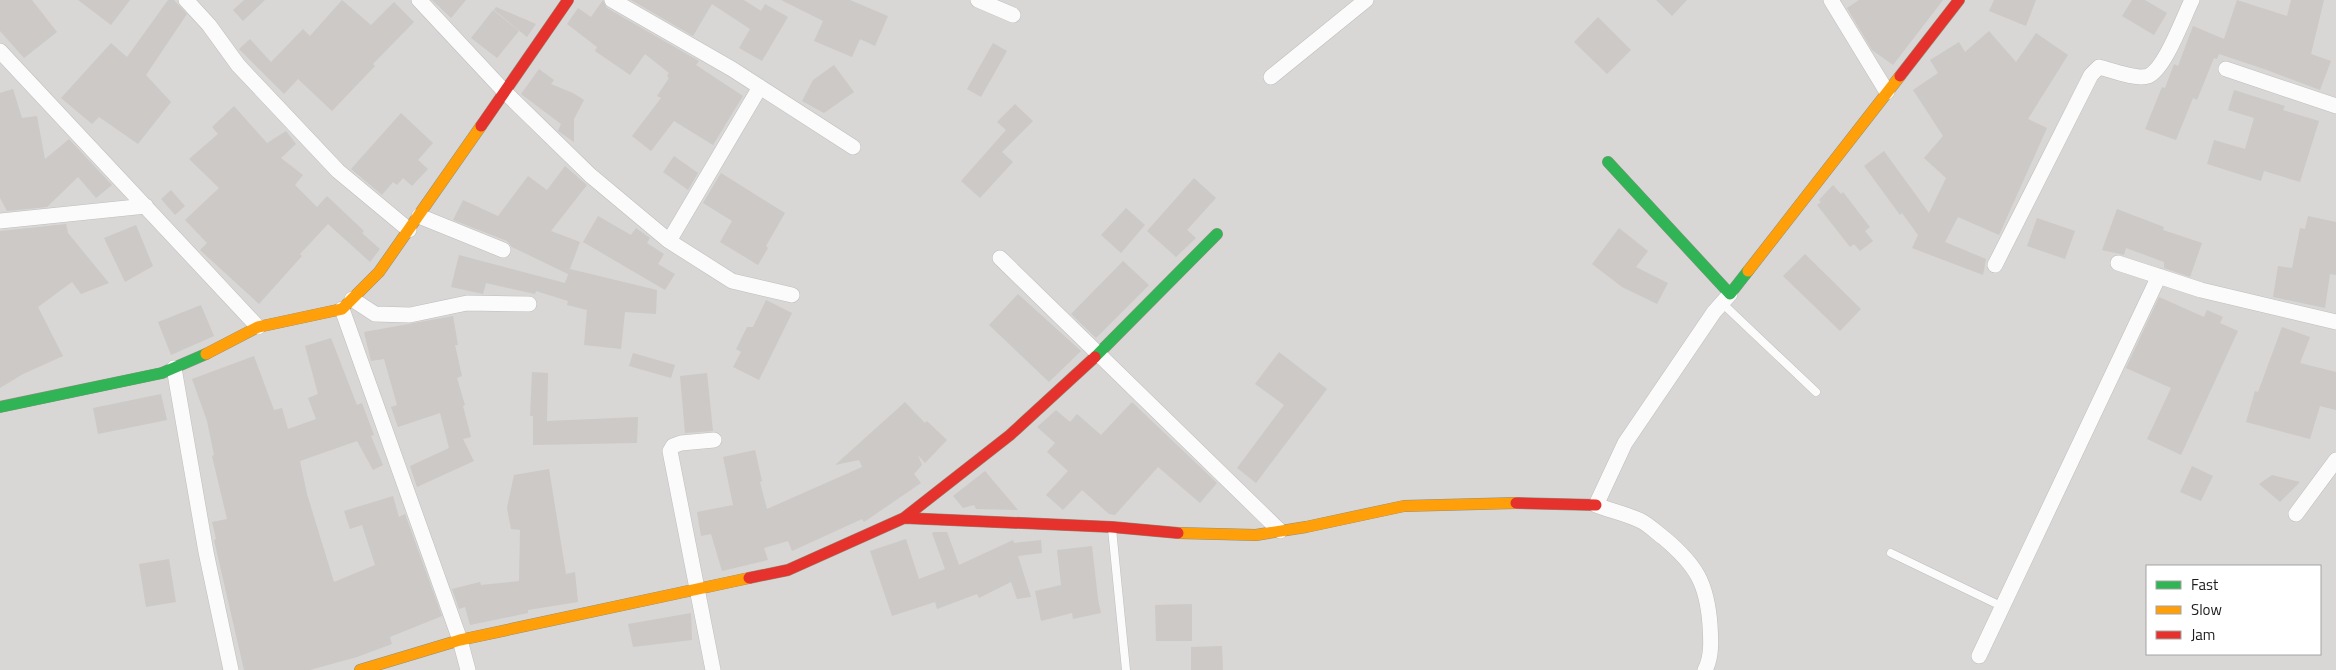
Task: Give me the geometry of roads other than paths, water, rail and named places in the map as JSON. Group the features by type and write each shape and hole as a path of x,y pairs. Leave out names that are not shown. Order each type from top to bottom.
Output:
{"street":[{"path":"186,0 209,25 238,65 338,171 409,230"},
{"path":"419,0 504,91 590,175 669,241 732,281 792,295"},
{"path":"0,408 162,373 212,351 258,327 347,304 379,272 568,0"},
{"path":"612,0 760,87 853,147"},
{"path":"978,0 1013,15"},
{"path":"1271,78 1366,0"},
{"path":"1832,0 1887,92"},
{"path":"1596,505 1624,443 1726,299 1959,0"},
{"path":"1995,264 2091,75 2099,67 2129,75 2147,77 2159,68 2192,0"},
{"path":"0,51 258,327"},
{"path":"2226,69 2336,106"},
{"path":"669,241 760,87"},
{"path":"1608,162 1705,269 1726,299"},
{"path":"0,221 146,206"},
{"path":"419,216 503,250"},
{"path":"360,670 460,640 788,570 904,518 1010,435 1098,354 1217,234"},
{"path":"1000,258 1280,531"},
{"path":"2118,263 2202,290 2336,322"},
{"path":"1979,656 2159,276"},
{"path":"347,304 375,314 410,315 467,303 529,304"},
{"path":"347,304 460,640 468,670"},
{"path":"174,368 206,552 231,670"},
{"path":"713,670 699,590 670,451 673,446 681,443 714,440"},
{"path":"2296,514 2336,460"},
{"path":"904,518 1112,527 1180,533 1256,534 1280,531 1404,506 1498,503 1596,505 1643,522 1675,547 1697,571 1706,594 1711,634 1708,665 1705,670"}],"lane":[{"path":"1726,299 1816,392"},
{"path":"1112,527 1126,670"},
{"path":"1891,553 2002,607"}]}
